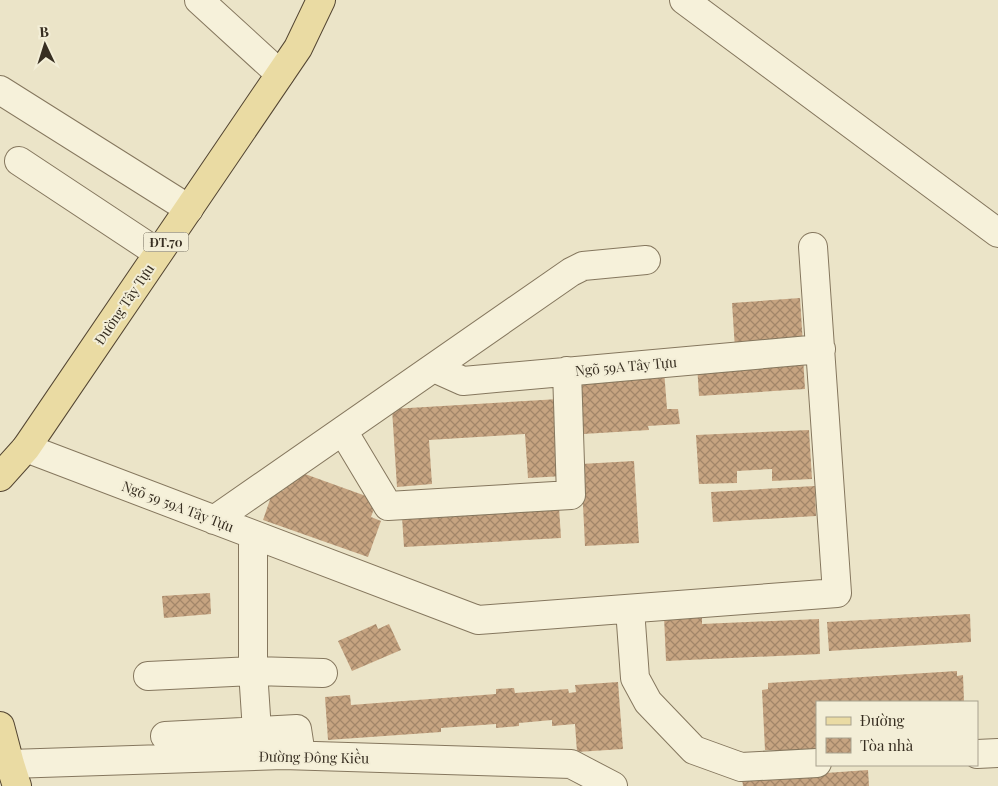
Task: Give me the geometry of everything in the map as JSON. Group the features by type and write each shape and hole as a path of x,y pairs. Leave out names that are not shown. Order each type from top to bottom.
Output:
{"main road":[{"name":"Đường Tây Tựu","path":"0,477 26,448 298,48 321,0"},
{"path":"0,726 13,775"}],"street":[{"path":"199,0 280,74"},
{"path":"684,0 998,233"},
{"path":"0,90 189,209"},
{"path":"19,161 158,253"},
{"path":"813,247 820,349"},
{"path":"214,520 571,272 583,266 646,260"},
{"name":"Ngõ 59A Tây Tựu","path":"434,368 463,381 820,349"},
{"name":"Ngõ 59 59A Tây Tựu","path":"26,448 478,620 837,593 820,349"},
{"path":"343,431 388,506 571,495 567,371"},
{"path":"253,535 254,671 257,731"},
{"path":"630,609 635,678 648,702 694,750 741,767 816,763"},
{"path":"148,676 254,671 323,673"},
{"path":"165,736 297,728 301,756"},
{"path":"978,754 998,753"},
{"name":"Đường Đông Kiều","path":"13,775 283,755 571,764 613,786"}],"building":[{"path":"800,298 803,345 735,349 732,303"},
{"path":"803,357 805,389 699,396 697,364"},
{"path":"664,370 667,409 678,409 680,424 648,426 649,430 583,434 580,381"},
{"path":"559,399 564,476 528,478 525,434 429,440 432,484 397,487 392,409"},
{"path":"809,430 812,479 772,481 772,469 737,471 737,483 699,484 696,435"},
{"path":"634,461 639,543 585,546 581,464"},
{"path":"291,469 377,500 371,517 381,521 368,557 263,520 274,488 283,491"},
{"path":"815,486 816,516 713,522 711,492"},
{"path":"559,507 561,538 404,547 402,517"},
{"path":"210,593 211,614 164,618 162,596"},
{"path":"970,614 971,642 829,651 827,622"},
{"path":"702,615 702,624 819,619 820,654 666,661 664,616"},
{"path":"376,624 378,629 389,624 401,650 352,671 338,641"},
{"path":"957,671 957,676 963,675 964,701 816,701 816,757 776,759 775,750 765,750 762,690 768,689 768,683"},
{"path":"618,682 623,749 577,752 575,724 552,726 552,720 519,723 519,726 496,728 496,724 441,728 441,732 328,740 325,697 350,695 351,705 496,694 496,689 514,688 515,693 568,689 569,693 576,692 575,685"},
{"path":"868,770 869,786 743,786 742,779"}]}
